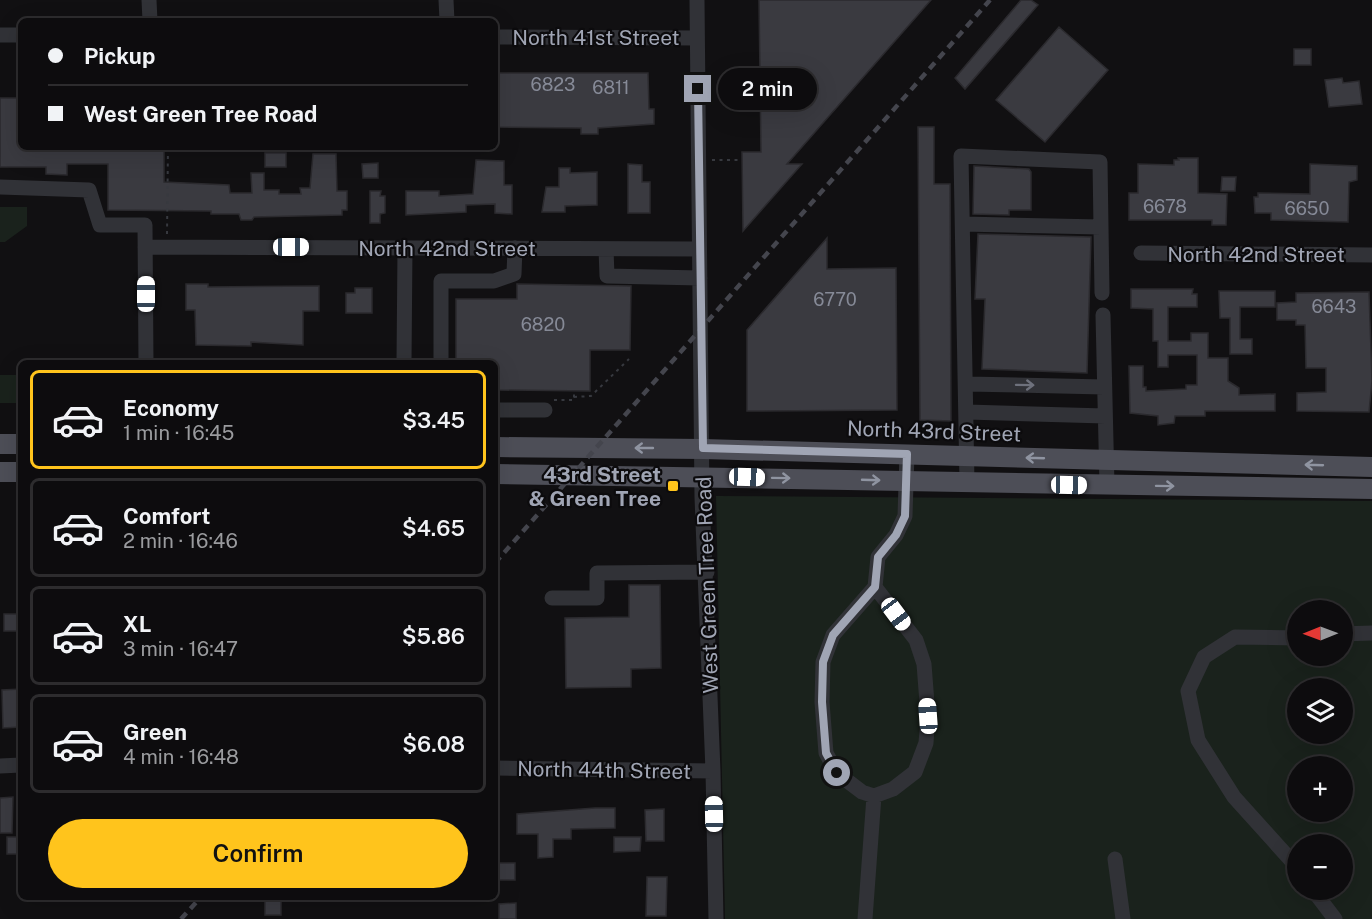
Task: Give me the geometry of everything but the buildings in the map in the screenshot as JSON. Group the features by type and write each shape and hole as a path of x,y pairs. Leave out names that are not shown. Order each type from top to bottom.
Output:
{"main road":[{"path":"0,444 18,444"},
{"name":"North 43rd Street","path":"498,447 703,448 1372,467"},
{"path":"0,472 18,472"},
{"path":"498,474 1372,489"}],"street":[{"path":"149,0 150,18"},
{"path":"446,0 447,18"},
{"name":"West Green Tree Road","path":"697,0 702,476 707,572 716,919"},
{"path":"0,35 18,35"},
{"name":"North 41st Street","path":"498,37 697,38"},
{"path":"967,482 962,156 1100,162 1102,293"},
{"path":"0,187 89,190 100,225 146,225 146,360"},
{"path":"963,224 1101,227"},
{"name":"North 42nd Street","path":"145,247 699,249"},
{"path":"404,360 405,248"},
{"path":"441,360 441,281 494,281 514,274 515,248"},
{"path":"606,249 607,276 699,278"},
{"name":"North 42nd Street","path":"1141,253 1372,255"},
{"path":"1103,315 1107,485"},
{"path":"967,384 1104,387"},
{"path":"498,410 545,410"},
{"path":"967,412 1105,416"},
{"path":"875,587 916,640 924,664 928,716 926,743 915,772 893,789 874,796 862,792 837,773 826,753 822,702 823,662 833,635 875,587 878,557 896,535 905,516 907,454"},
{"path":"552,598 597,598 597,573 707,572"},
{"path":"1353,634 1372,633"},
{"path":"1287,638 1235,637 1204,657 1188,692 1198,740 1234,797 1287,856"},
{"path":"0,766 18,765"},
{"name":"North 44th Street","path":"498,768 713,771"},
{"path":"865,919 874,796"},
{"path":"1115,858 1123,919"},
{"path":"1321,900 1335,919"}],"path":[{"path":"167,247 168,150"},
{"path":"698,160 742,160"},
{"path":"545,410 551,400 574,400 574,397 591,396 629,359"},
{"path":"574,391 574,397"}],"shaded area":[{"path":"0,207 27,207 27,226 5,242 0,242"},
{"path":"0,375 18,375 18,403 0,403"},
{"path":"716,496 1372,501 1372,919 725,919"}],"railway":[{"path":"498,560 990,0"},
{"path":"181,919 198,900"}],"place":[{"name":"43rd Street & Green Tree","path":"673,486"}],"route":[{"path":"698,89 703,448 907,454 905,516 896,535 878,557 875,587 833,635 823,662 822,702 826,753 837,773"}]}
